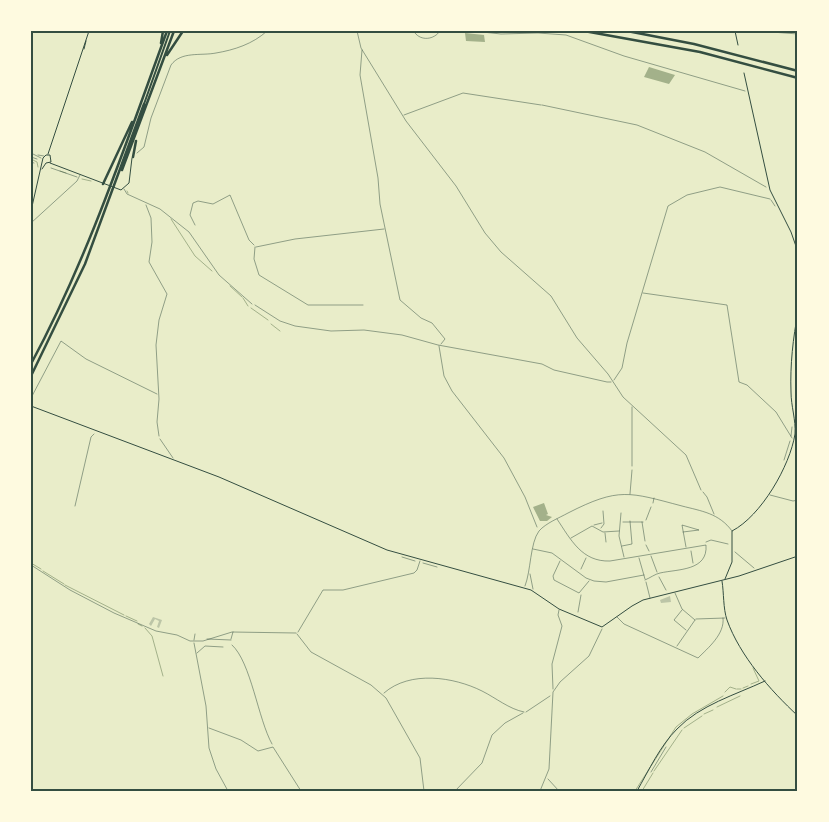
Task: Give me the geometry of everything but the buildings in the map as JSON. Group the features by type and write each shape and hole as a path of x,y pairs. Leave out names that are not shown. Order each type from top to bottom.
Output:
{"highway":[{"path":"31,364 70,283 108,190 166,31"},
{"path":"132,157 139,130 174,31"},
{"path":"162,63 183,31"},
{"path":"584,31 700,52 798,78"},
{"path":"627,31 694,44 798,71"},
{"path":"31,376 69,300 113,192 144,104"},
{"path":"102,184 135,116"},
{"path":"116,183 139,130"}],"main road":[{"path":"144,104 166,31"}],"street":[{"path":"79,177 51,162 48,155 89,31"},
{"path":"406,31 429,31"},
{"path":"735,31 738,46"},
{"path":"744,72 770,189 791,232 797,253"},
{"path":"31,153 43,157 48,155"},
{"path":"124,189 130,182 132,157 137,153"},
{"path":"31,210 45,163 43,157"},
{"path":"45,163 51,162"},
{"path":"51,168 124,189"},
{"path":"31,223 79,177"},
{"path":"124,189 126,194 160,209 189,232 219,275 252,304"},
{"path":"732,531 749,520 774,485 782,472 794,434 790,373 798,312"},
{"path":"31,406 235,484 377,546 419,562 533,591 559,609 602,627"},
{"path":"160,439 172,460"},
{"path":"630,494 632,470"},
{"path":"703,492 708,498 714,514 732,531 732,564 726,580"},
{"path":"524,588 530,574 533,550 540,530 598,498 630,494 654,498 714,514"},
{"path":"768,494 793,501 798,500"},
{"path":"653,503 654,498"},
{"path":"600,530 604,524 603,511"},
{"path":"621,513 622,522 619,531 624,559"},
{"path":"558,519 587,556 605,562 705,544 705,557 694,567 658,574 645,580"},
{"path":"622,546 632,544 630,521"},
{"path":"622,522 643,522 645,541"},
{"path":"571,538 593,526 604,524"},
{"path":"683,532 699,530 682,525 683,532 686,548"},
{"path":"593,526 605,532 619,531"},
{"path":"605,532 606,542"},
{"path":"533,550 549,552 590,580 606,582 644,575"},
{"path":"639,556 650,598"},
{"path":"540,791 550,767 552,696 560,682 590,656 602,627 636,603 726,580 798,556"},
{"path":"560,559 553,579 580,592 590,580"},
{"path":"296,633 324,590 343,590 414,573 419,562"},
{"path":"31,565 70,590 158,632 194,641 233,632 296,633"},
{"path":"530,574 533,591"},
{"path":"722,580 727,618 737,640 764,681 798,716"},
{"path":"675,593 682,609 695,620"},
{"path":"554,691 551,668 562,626 558,615 559,609"},
{"path":"682,609 674,620 686,630"},
{"path":"617,616 624,624 699,657 718,636 724,623 723,618"},
{"path":"676,648 686,630 695,620 727,618"},
{"path":"232,645 233,632"},
{"path":"296,633 311,652 371,685 382,694 420,758 424,791"},
{"path":"195,634 195,654 206,706 212,758 228,791"},
{"path":"206,639 231,640"},
{"path":"206,639 207,646"},
{"path":"195,654 207,646 223,647"},
{"path":"637,791 667,741 683,723 720,700 764,681"},
{"path":"208,728 241,740 258,752 273,747 301,791"},
{"path":"546,778 559,791"}],"path":[{"path":"137,153 144,147 152,118 174,61 185,56 210,54 233,49 258,38 267,31"},
{"path":"356,31 361,48 403,116 437,164 456,186 492,243 549,295 577,338 632,406 686,456 703,492"},
{"path":"415,32 418,37 430,38 436,36 440,31"},
{"path":"473,31 501,34 538,33 566,35 624,56 728,84 746,91"},
{"path":"758,31 798,34"},
{"path":"361,48 360,75 400,301 421,318 432,323 445,339 438,345"},
{"path":"403,116 462,93 541,105 637,125 705,152 767,187"},
{"path":"31,156 38,160"},
{"path":"252,304 278,320 295,326 331,331 374,331 414,337 438,345 542,364 608,383 613,381 622,368 665,212 671,203 688,195 720,186 771,199 776,210"},
{"path":"195,225 190,215 193,203 198,201 213,204 231,195 249,240 255,247 254,259 259,275 302,302 311,305 363,306"},
{"path":"142,200 149,210 151,218 152,242 150,264 167,294 158,320 156,341 157,422 160,439"},
{"path":"255,247 295,239 386,229"},
{"path":"797,253 798,259"},
{"path":"642,293 727,305 739,382 749,387 776,412 791,438 782,465"},
{"path":"31,398 59,342 62,341 84,358 158,395"},
{"path":"438,345 448,384 458,400 488,434 504,458 526,497 540,530"},
{"path":"632,406 632,470"},
{"path":"75,506 91,436 96,433 90,430"},
{"path":"644,525 653,503"},
{"path":"705,544 706,541 711,540 732,545"},
{"path":"645,541 658,574 669,594"},
{"path":"690,547 694,567"},
{"path":"733,551 754,570"},
{"path":"398,556 419,562"},
{"path":"579,573 587,556"},
{"path":"577,616 580,592"},
{"path":"232,645 248,674 258,710 273,747"},
{"path":"382,694 395,685 420,678 430,678 476,688 524,712"},
{"path":"456,791 482,764 492,736 506,722 552,696"},
{"path":"648,777 668,744"}],"shaded area":[{"path":"465,33 484,35 485,42 466,41"},
{"path":"649,67 675,75 669,84 644,77"},
{"path":"544,503 548,514 546,515 552,517 547,521 540,521 533,507"}],"waterway":[{"path":"31,159 37,162 38,167"},
{"path":"60,171 66,173"},
{"path":"82,179 91,181"},
{"path":"171,219 195,256 212,271"},
{"path":"230,286 242,297"},
{"path":"243,298 248,306"},
{"path":"251,308 268,320"},
{"path":"271,324 280,331"},
{"path":"31,563 41,569"},
{"path":"43,571 64,584"},
{"path":"65,585 124,615"},
{"path":"126,616 137,621"},
{"path":"138,624 142,626"},
{"path":"145,628 152,636 163,676"},
{"path":"751,684 759,681 753,668"},
{"path":"743,688 748,686"},
{"path":"725,692 730,687 736,689"},
{"path":"635,791 676,727 692,714 723,696"},
{"path":"717,707 740,696"},
{"path":"704,714 713,710"},
{"path":"684,728 702,716"},
{"path":"654,771 682,730"},
{"path":"642,791 653,773"}]}
